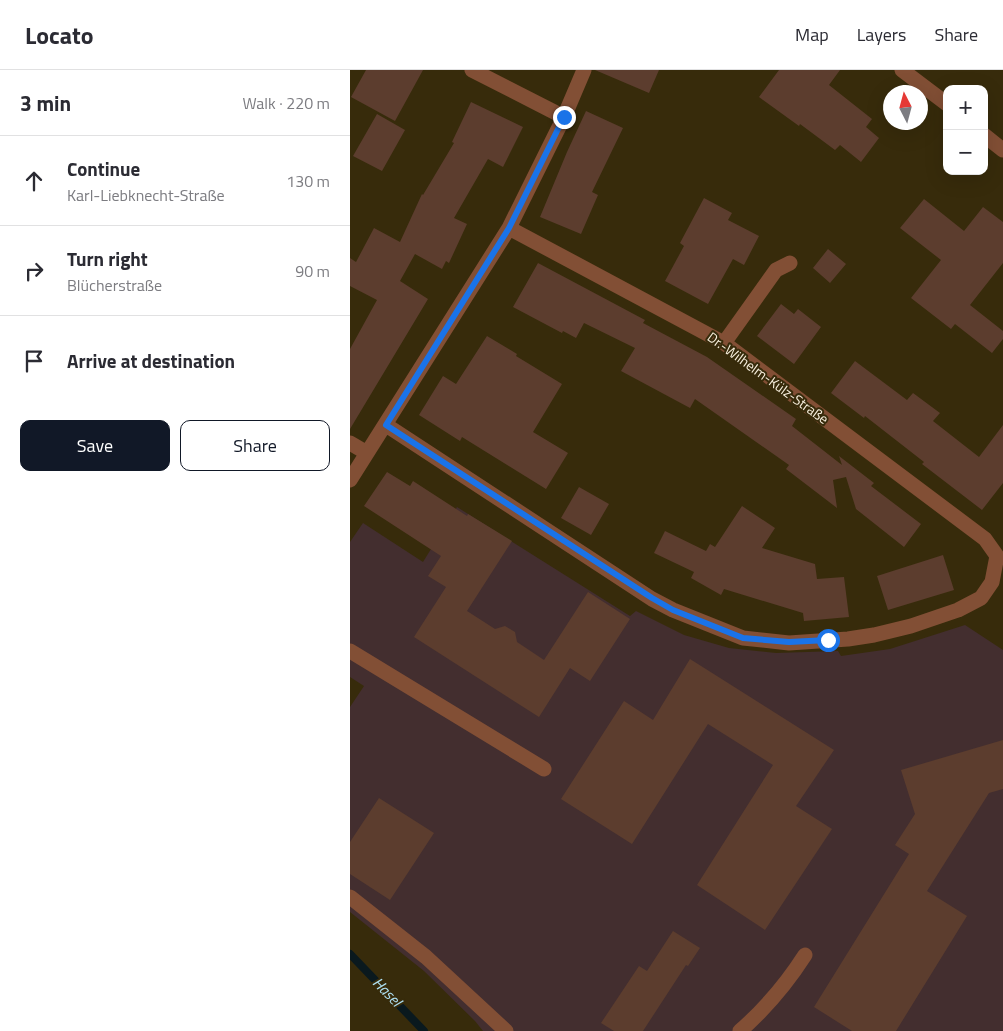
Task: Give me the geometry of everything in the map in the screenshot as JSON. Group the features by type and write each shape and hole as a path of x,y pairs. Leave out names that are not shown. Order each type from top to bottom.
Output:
{"street":[{"path":"472,70 564,117"},
{"path":"350,480 509,228 564,117 584,70"},
{"path":"902,70 943,101"},
{"path":"988,138 1003,150"},
{"name":"Dr.-Wilhelm-Külz-Straße","path":"386,425 652,598 673,610 743,638 789,642 848,639 874,635 911,626 958,610 981,598 992,582 996,556 985,539 724,342 509,228"},
{"path":"724,342 776,270 790,262"},
{"path":"350,444 367,453"},
{"path":"350,651 544,769"},
{"path":"350,897 426,957 506,1031"},
{"path":"740,1031 764,1008 794,973 806,955"}],"shaded area":[{"path":"457,507 630,616 636,611 684,635 729,648 776,653 838,651 841,656 890,649 965,625 1003,650 1003,1031 483,1031 424,971 350,912 350,707 364,686 350,677 350,542 363,523 423,562"}],"building":[{"path":"366,70 423,70 395,121 351,97"},
{"path":"595,70 659,70 649,93"},
{"path":"779,70 840,70 829,85 872,119 866,127 879,138 861,162 840,145 835,150 759,97"},
{"path":"471,102 523,127 503,167 488,159 454,218 467,224 449,263 446,261 442,269 415,254 400,281 428,299 350,429 350,349 377,300 350,286 350,258 356,262 374,228 400,242 422,194 454,143 452,142"},
{"path":"586,111 623,128 592,192 598,195 581,234 540,217"},
{"path":"377,114 405,130 382,171 353,156"},
{"path":"704,198 732,213 728,220 759,236 744,265 733,259 708,304 665,281 684,246 680,243"},
{"path":"924,199 964,231 983,207 1003,222 1003,263 970,305 1003,331 1003,339 992,353 955,324 951,329 911,298 941,260 900,228"},
{"path":"828,249 846,264 830,283 813,268"},
{"path":"538,263 645,320 643,323 707,357 796,419 792,426 842,465 839,456 874,483 871,486 921,524 904,547 856,509 846,477 833,480 837,508 786,469 789,465 695,399 690,408 621,371 635,348 584,323 576,338 563,331 562,333 513,307"},
{"path":"781,304 794,314 798,309 821,327 794,364 757,336"},
{"path":"487,336 562,384 533,432 568,453 546,489 462,437 460,441 419,415 443,376 456,384"},
{"path":"855,361 907,400 913,393 940,413 933,421 979,457 1003,425 1003,483 982,510 922,464 924,462 865,416 864,418 831,393"},
{"path":"387,472 410,486 413,481 467,516 468,514 512,541 467,611 495,629 505,626 515,632 517,642 544,660 588,592 630,619 590,681 570,668 539,717 414,637 446,587 428,576 441,556 364,506"},
{"path":"579,487 609,504 591,535 561,518"},
{"path":"742,506 775,528 762,548 815,564 817,579 844,577 849,617 804,621 803,613 724,589 721,595 691,578 694,572 654,553 665,531 706,551 710,544 715,547"},
{"path":"943,555 954,590 888,610 877,576"},
{"path":"690,659 834,750 796,806 832,829 765,930 697,885 773,765 708,724 632,844 561,799 624,701 653,720"},
{"path":"1003,740 1003,789 989,793 927,891 967,916 896,1031 852,1031 814,1007 909,854 895,845 915,814 901,770"},
{"path":"379,798 434,833 390,900 350,874 350,842"},
{"path":"673,931 700,948 688,966 686,965 643,1031 614,1031 601,1023 639,966 647,971"}],"waterway":[{"name":"Hasel","path":"350,954 424,1031"}],"route":[{"path":"564,117 509,228 386,425 673,610 743,638 789,642 828,640"}]}
